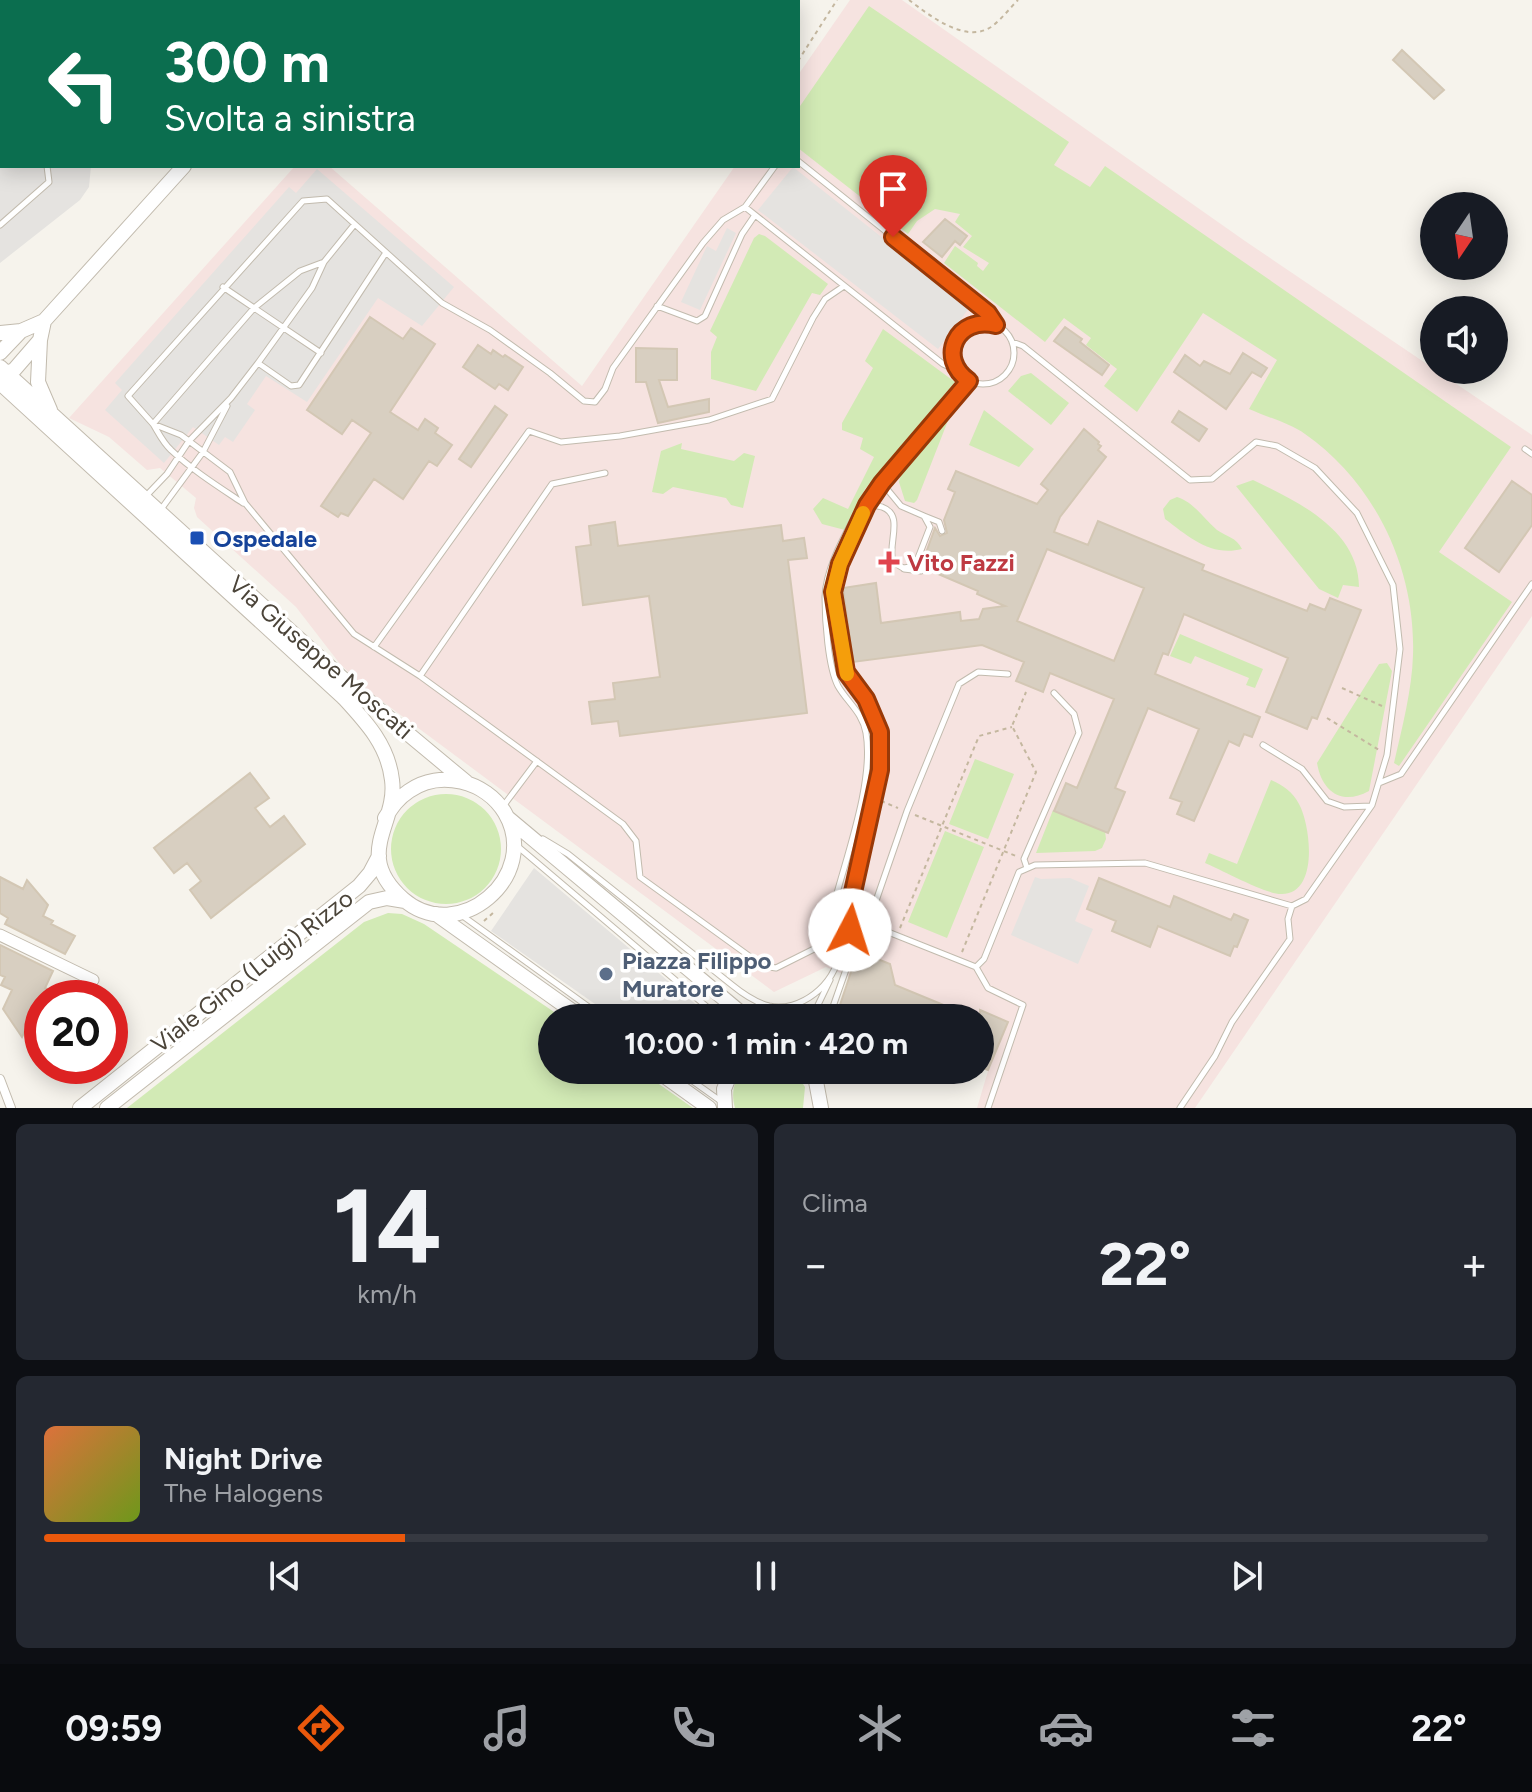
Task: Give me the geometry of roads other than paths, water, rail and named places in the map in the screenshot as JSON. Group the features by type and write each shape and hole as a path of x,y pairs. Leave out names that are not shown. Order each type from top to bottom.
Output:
{"street":[{"path":"0,333 21,331 44,321 182,168"},
{"path":"44,321 38,382 52,416"},
{"path":"0,353 21,331"},
{"path":"2,375 26,359 40,340"},
{"name":"Via Giuseppe Moscati","path":"2,375 144,498 353,688 467,783 492,797 508,816 730,1004"},
{"name":"Via Giuseppe Moscati","path":"2,375 370,726 381,744 393,783 392,798 379,837 379,856"},
{"path":"385,818 403,795 428,781 448,779 467,783"},
{"path":"436,914 459,913 477,907 493,896 505,881 512,863 514,844 508,816"},
{"path":"379,856 384,874 405,901 436,914 562,1004"},
{"name":"Viale Gino (Luigi) Rizzo","path":"80,1108 359,886 379,856"},
{"name":"Viale Gino (Luigi) Rizzo","path":"107,1108 369,902 387,898 405,901"},
{"path":"0,935 93,980"},
{"path":"0,1079 11,1108"},
{"path":"680,1084 719,1107 725,1084"}],"lane":[{"path":"745,207 943,364 969,381 990,384 1000,380 1013,363 1012,342 988,313 800,163"},
{"path":"0,225 49,182 47,168"},
{"path":"245,503 169,449 153,424 128,396 303,201 327,199 442,303 490,330 584,401 595,402 605,389 613,368 713,231 723,220 745,207 774,168"},
{"path":"657,306 697,321 705,316 742,234 755,215"},
{"path":"144,498 258,363 312,288 324,262 354,225"},
{"path":"258,363 291,386 299,385 385,254"},
{"path":"153,424 254,308 300,271 324,262"},
{"path":"374,647 529,431 561,442 620,436 709,420 772,399 825,299 844,286"},
{"path":"223,287 321,353"},
{"path":"958,371 952,352 959,334 976,323 996,325"},
{"path":"976,967 984,959 1019,872 1035,865 1145,863 1292,906 1306,899 1372,805 1387,755 1400,649 1393,585 1357,513 1315,468 1277,446 1256,442 1212,479 1190,480 1023,346 1012,342"},
{"path":"834,1004 849,961 851,901 880,770 880,732 866,699 846,672 833,592 840,564 867,505 969,381"},
{"path":"159,512 203,452 231,398"},
{"path":"153,424 181,435 230,472 245,503 354,634 420,676 623,824 636,841 640,877 763,966 776,968 818,947 840,940"},
{"path":"1525,449 1532,454"},
{"path":"420,676 552,484 605,473"},
{"path":"882,483 901,506 939,522 942,531"},
{"path":"818,1004 839,957 840,940 834,906 868,764 866,731 858,712 840,690 833,675 826,584 857,512 867,505 890,512 895,522 889,551 893,562 903,568 921,571 929,562"},
{"path":"903,568 911,567 918,558 930,527 924,516"},
{"path":"1378,784 1401,774 1532,584"},
{"path":"868,924 907,811 959,684 978,672 1008,674"},
{"path":"1027,868 1024,859 1079,733 1074,714 1054,693"},
{"path":"1263,745 1302,769 1327,801 1344,807 1372,805"},
{"path":"537,761 508,816 568,854 732,985 758,1003 789,1006 816,992 834,972"},
{"path":"514,844 703,1004"},
{"path":"1180,1108 1215,1056 1232,1022 1290,939 1288,919 1292,906"},
{"path":"459,913 585,1004"},
{"path":"850,930 868,924 976,967 988,988 1023,1005 988,1108"},
{"path":"693,1084 719,1107"}],"place":[{"name":"Ospedale","path":"197,538"},
{"name":"Vito Fazzi","path":"889,562"},
{"name":"Piazza Filippo Muratore","path":"606,974"}]}
